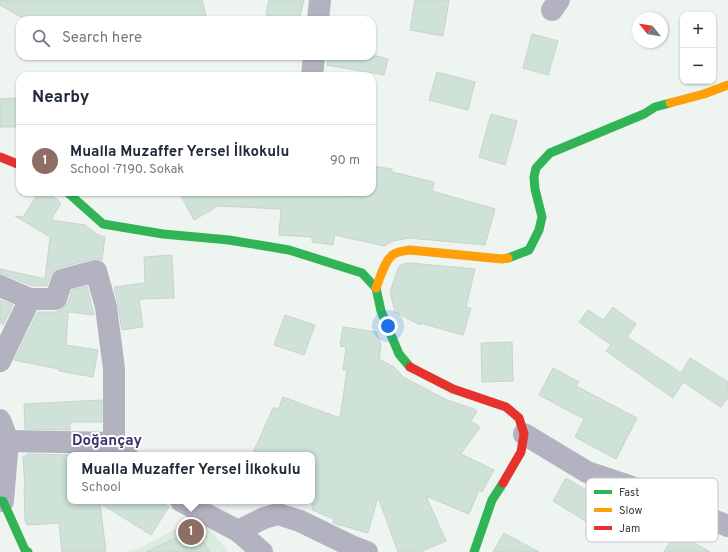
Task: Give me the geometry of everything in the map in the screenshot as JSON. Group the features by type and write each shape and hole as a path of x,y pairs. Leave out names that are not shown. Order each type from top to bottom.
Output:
{"street":[{"path":"318,16 320,0"},
{"path":"312,72 314,60"},
{"path":"376,288 389,257 401,250 502,259 510,258 529,250 539,230 542,217 541,208 535,189 534,177 536,168 550,153 644,114 655,107 704,94 728,85"},
{"path":"0,157 16,163"},
{"path":"73,196 103,224 163,234 229,240 289,250 362,274 376,288 381,311 399,354 409,366 453,389 506,407 519,418 524,434 521,452 492,500 474,552"},
{"path":"0,286 30,299 56,299 62,280 96,271 106,307 114,369 120,449 8,440"},
{"path":"0,361 30,299"},
{"path":"0,420 8,440 1,501 25,550 28,552"},
{"path":"524,434 587,472 605,478"},
{"path":"187,504 238,531 262,552"},
{"path":"238,531 264,518 278,514 300,521 351,546 367,552"},
{"path":"718,521 728,525"}],"shaded area":[{"path":"200,516 228,552 123,552 140,548"}],"building":[{"path":"0,0 202,0 206,16 19,16 0,5"},
{"path":"269,0 304,0 300,16 266,15"},
{"path":"415,0 449,0 443,36 410,30"},
{"path":"532,34 558,41 548,75 523,68"},
{"path":"376,56 388,59 384,75 376,74 376,72 367,72 327,65 327,60 376,60"},
{"path":"437,72 475,82 468,110 429,100"},
{"path":"16,98 16,127 0,127 0,99"},
{"path":"491,114 517,121 505,165 479,157"},
{"path":"376,167 392,169 392,172 434,182 432,191 495,209 485,245 409,238 393,241 384,246 335,235 333,245 312,242 312,237 279,235 281,209 218,206 194,220 181,196 376,196"},
{"path":"36,196 52,196 61,203 51,220 85,225 95,233 105,237 102,260 93,259 58,268 53,271 47,286 33,286 0,274 0,269 45,279 50,237 15,216 23,217"},
{"path":"172,255 174,298 139,299 143,327 122,330 114,287 145,283 144,257"},
{"path":"410,263 475,269 466,307 471,308 463,335 420,323 420,325 395,312 390,292 399,266"},
{"path":"87,286 94,315 68,312 66,345 98,350 93,377 59,371 59,369 14,360 38,312 56,312 63,309 68,303 72,290"},
{"path":"0,300 13,305 3,325 0,323"},
{"path":"613,307 636,324 627,337 681,373 690,358 728,382 728,397 721,407 683,382 673,398 606,351 611,345 579,322 588,310 603,320"},
{"path":"285,315 315,325 304,355 274,345"},
{"path":"343,327 376,332 381,344 379,359 394,367 403,377 447,400 477,411 471,421 480,427 461,454 494,470 482,492 479,490 469,514 426,496 446,541 420,552 398,552 378,497 368,533 333,523 334,519 312,510 312,504 315,504 315,452 253,452 273,408 279,408 283,397 340,418 347,370 343,370 346,347 340,346"},
{"path":"512,342 513,381 482,382 481,343"},
{"path":"553,368 579,382 576,386 637,418 616,459 575,437 584,419 539,395"},
{"path":"102,400 102,422 70,422 70,430 25,429 24,404"},
{"path":"27,454 67,455 67,504 100,504 106,552 62,552 59,523 27,525 25,520 23,456 27,456"},
{"path":"566,478 586,490 586,521 553,501"},
{"path":"102,504 164,504 169,507 151,535"},
{"path":"197,528 209,552 146,552"},
{"path":"504,533 539,552 493,552"},
{"path":"670,542 693,542 710,552 664,552"}],"traffic: fast":[{"path":"508,258 529,250 539,230 542,217 535,189 534,177 536,168 550,153 644,114 655,107 670,103"},
{"path":"72,196 103,224 163,234 229,240 289,250 362,273 376,288 381,311 399,354 410,367"},
{"path":"474,552 492,500 503,483"},
{"path":"0,501 3,501 25,550 28,552"}],"traffic: slow":[{"path":"670,103 704,94 728,85"},
{"path":"376,288 388,260 391,256 400,252 410,250 502,259 508,258"}],"traffic: jam":[{"path":"0,157 16,163"},
{"path":"410,367 453,389 506,407 519,418 524,434 521,452 503,483"}],"place":[{"name":"Mualla Muzaffer Yersel İlkokulu","path":"191,532"}],"district":[{"name":"Doğançay","path":"107,441"}]}
